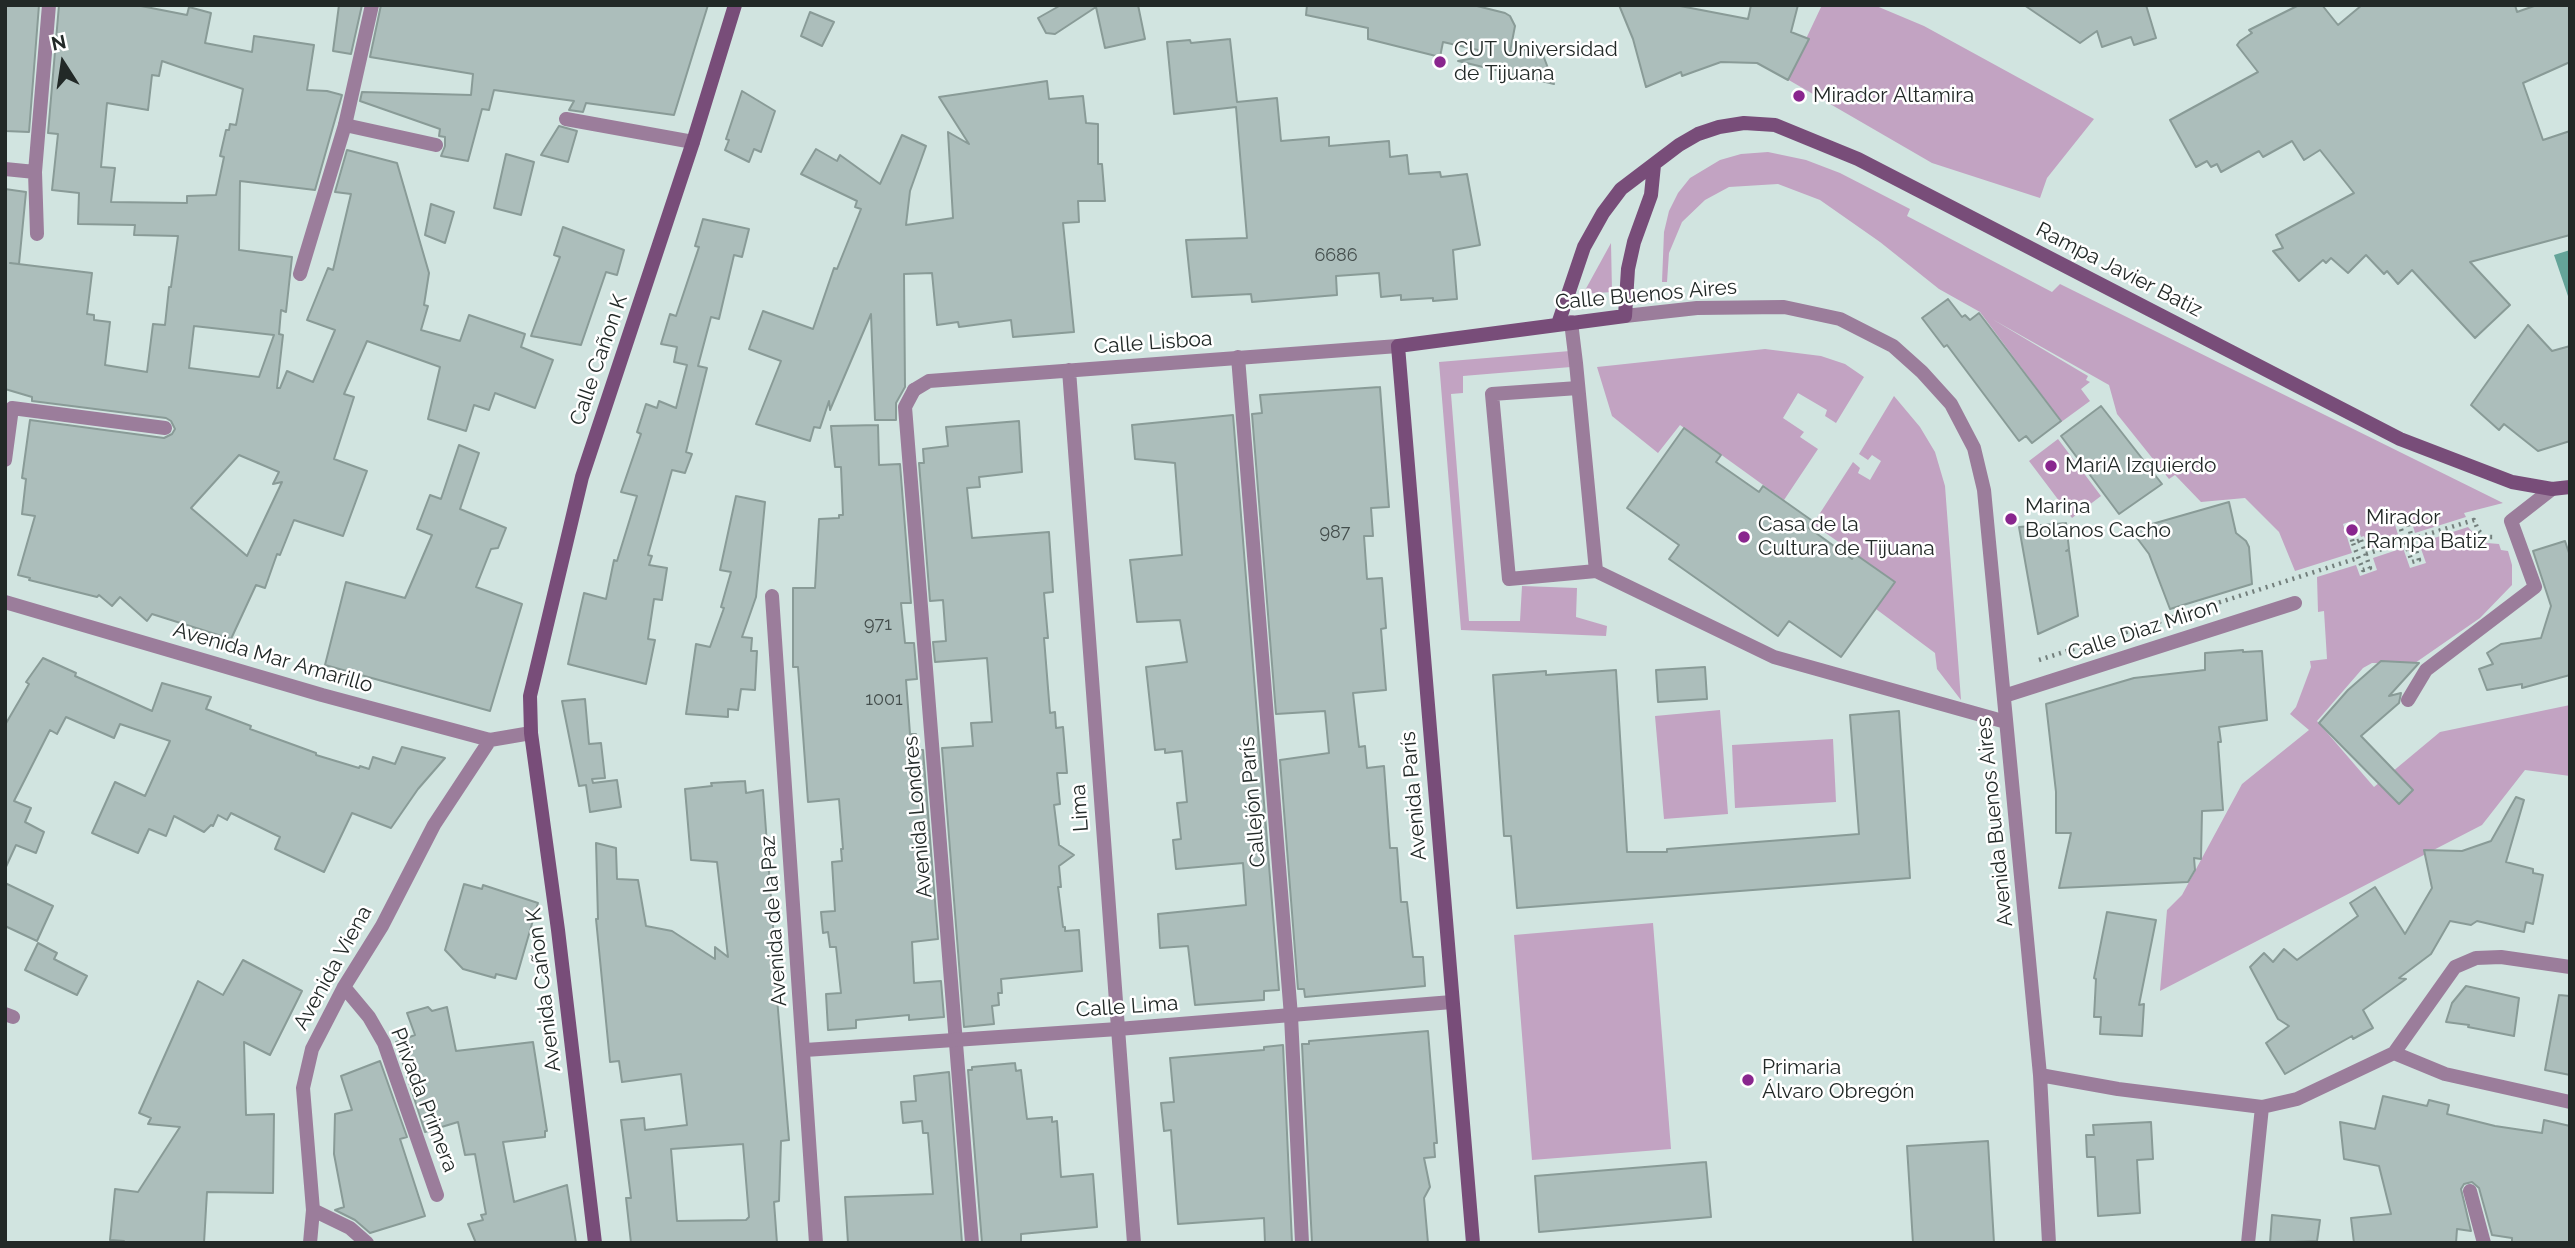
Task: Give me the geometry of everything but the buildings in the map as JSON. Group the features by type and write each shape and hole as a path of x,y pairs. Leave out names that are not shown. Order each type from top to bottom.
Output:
{"main road":[{"name":"Calle Cañon K","path":"531,733 530,696 582,477 693,142 735,5"},
{"name":"Rampa Javier Batiz","path":"1565,323 1584,247 1621,188 1698,134 1744,123 1775,125 1858,159 2400,439 2512,482 2552,489 2570,487"},
{"path":"1625,316 1628,269 1634,242 1651,195 1654,165"},
{"name":"Calle Buenos Aires","path":"1398,346 1625,316"},
{"name":"Avenida París","path":"1398,346 1473,1243"},
{"name":"Avenida Cañon K","path":"531,733 558,930 595,1243"}],"street":[{"path":"37,234 35,172 49,5"},
{"path":"300,274 345,125 372,5"},
{"path":"566,119 693,142"},
{"path":"345,125 436,145"},
{"path":"5,170 35,172"},
{"name":"Calle Buenos Aires","path":"1625,316 1697,308 1784,307 1840,319 1893,346 1922,372 1951,404"},
{"path":"1565,323 1578,388 1597,570"},
{"name":"Calle Lisboa","path":"914,390 929,381 1398,346"},
{"name":"Callejón París","path":"1238,358 1292,1016 1302,1243"},
{"name":"Lima","path":"1069,370 1134,1243"},
{"path":"1578,388 1492,394 1509,579 1597,570 1774,657 2006,722"},
{"name":"Avenida Londres","path":"914,390 905,407 972,1243"},
{"name":"Avenida Buenos Aires","path":"1951,404 1974,448 1984,491 2040,1075 2049,1243"},
{"path":"5,460 12,408 165,428"},
{"path":"2408,699 2426,670 2535,587 2511,521 2552,489"},
{"name":"Avenida de la Paz","path":"772,596 816,1243"},
{"name":"Avenida Mar Amarillo","path":"5,602 323,695 490,740 531,733"},
{"name":"Calle Diaz Miron","path":"2004,696 2295,603"},
{"name":"Avenida Viena","path":"310,1243 313,1210 303,1088 312,1049 344,987 382,926 434,825 490,740"},
{"path":"2040,1075 2118,1089 2262,1107 2297,1099 2395,1053 2455,967 2476,958 2501,957 2570,967"},
{"name":"Privada Primera","path":"344,987 369,1017 384,1043 437,1195"},
{"name":"Calle Lima","path":"804,1050 1118,1029 1452,1002"},
{"path":"2395,1053 2445,1074 2570,1102"},
{"path":"2248,1243 2262,1107"},
{"path":"2470,1191 2484,1243"},
{"path":"313,1210 350,1228 367,1243"}],"path":[{"path":"2406,518 2413,539 2419,560 2412,562 2399,520 2406,518"},
{"path":"2413,539 2474,520 2484,537 2501,536"},
{"path":"2348,526 2353,543 2362,570 2370,568 2361,540 2353,543"},
{"path":"2366,554 2405,542"},
{"path":"2039,660 2358,558"}],"shaded area":[{"path":"1822,5 1874,5 1924,26 2094,119 2047,178 2040,198 1932,163 1787,79"},
{"path":"1768,152 1806,160 1840,173 1910,209 1907,216 2052,292 2060,284 2503,503 2464,513 2466,517 2415,533 2409,513 2393,518 2399,538 2369,549 2355,520 2343,524 2352,553 2295,571 2279,532 2245,498 2201,502 2175,475 2169,479 2117,414 2109,385 1992,319 2088,376 2086,380 2090,382 2081,389 2090,401 2053,428 2051,425 2059,418 1980,312 1939,289 1880,242 1820,200 1778,184 1729,187 1705,200 1682,222 1669,253 1667,282 1662,282 1664,232 1669,211 1690,178 1720,160 1741,154"},
{"path":"1611,243 1612,292 1583,294"},
{"path":"2570,250 2570,302 2554,255"},
{"path":"1765,349 1821,356 1845,364 1864,377 1836,423 1825,416 1827,410 1798,393 1783,418 1804,432 1800,437 1818,449 1784,500 1680,425 1658,453 1612,416 1597,367"},
{"path":"1570,351 1571,367 1463,376 1463,393 1451,394 1469,621 1520,621 1522,586 1577,588 1576,617 1607,626 1606,636 1461,630 1439,362"},
{"path":"1894,396 1920,427 1935,452 1945,486 1961,700 1937,669 1935,653 1876,609 1895,582 1813,524 1853,462 1860,468 1858,473 1870,480 1881,461 1872,455 1868,460 1859,454"},
{"path":"2058,439 2101,496 2072,518 2029,461"},
{"path":"2468,527 2480,540 2499,544 2501,550 2508,551 2512,565 2512,585 2480,618 2415,663 2372,663 2363,668 2317,721 2374,787 2440,732 2570,705 2570,776 2525,770 2482,825 2160,991 2167,910 2182,895 2242,784 2309,730 2290,714 2296,707 2311,667 2310,661 2327,659 2324,611 2318,612 2317,577 2356,565 2360,576 2377,570 2373,558 2403,548 2410,568 2426,563 2419,543"},
{"path":"1720,710 1728,814 1664,819 1655,716"},
{"path":"1833,739 1836,802 1735,808 1732,745"},
{"path":"1653,923 1671,1149 1532,1160 1514,935"}],"place":[{"name":"CUT Universidad de Tijuana","path":"1440,62"},
{"name":"Mirador Altamira","path":"1799,96"},
{"name":"MariA Izquierdo","path":"2051,466"},
{"name":"Marina Bolanos Cacho","path":"2011,519"},
{"name":"Mirador Rampa Batiz","path":"2352,530"},
{"name":"Casa de la Cultura de Tijuana","path":"1744,537"},
{"name":"Primaria Álvaro Obregón","path":"1748,1080"}]}
